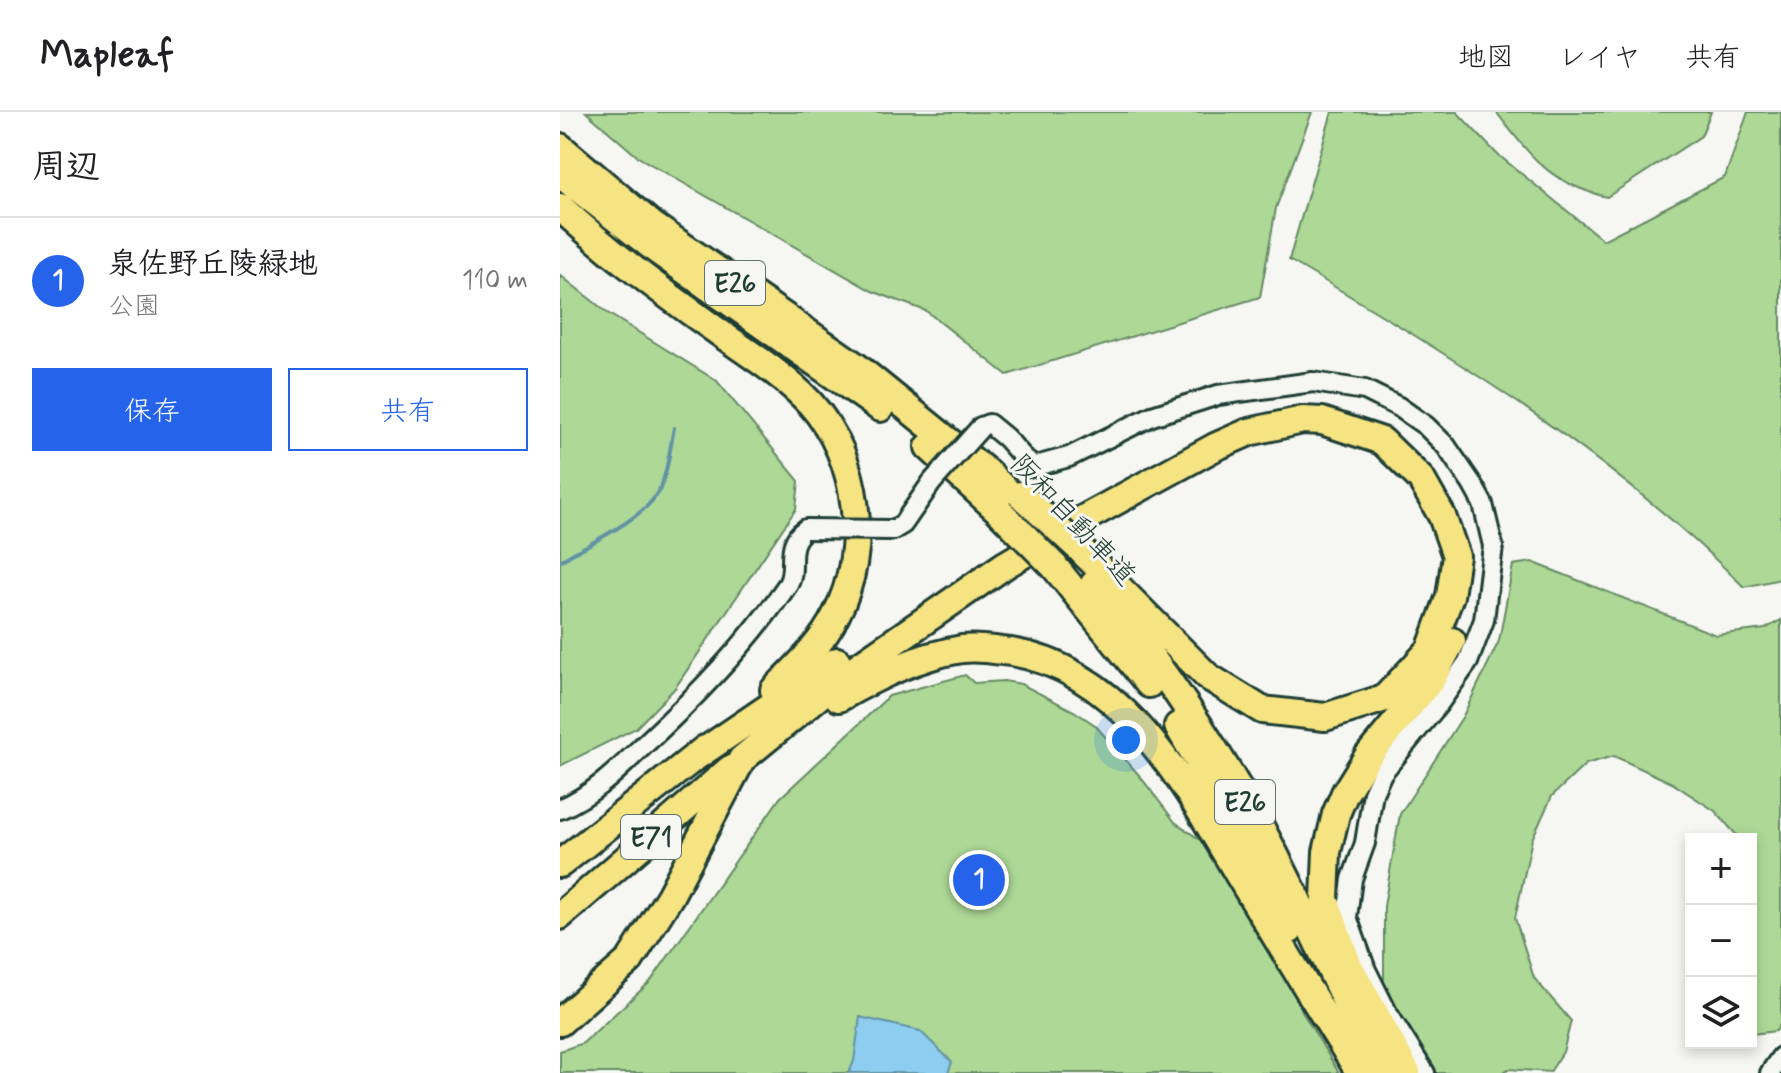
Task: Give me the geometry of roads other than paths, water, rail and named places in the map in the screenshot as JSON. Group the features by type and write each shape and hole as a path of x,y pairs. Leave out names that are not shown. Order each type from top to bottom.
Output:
{"highway":[{"name":"阪和自動車道","path":"560,147 652,225 848,372 904,426 1013,502"},
{"name":"阪和自動車道","path":"560,174 620,223 848,372 886,389 989,474 1068,557 1151,655 1231,777 1278,862 1338,988 1384,1073"},
{"path":"560,207 594,238 780,376 812,406 840,451 852,483 856,548 837,615 817,646 766,698 691,760"},
{"path":"691,760 980,564 1086,499 1189,443 1253,414 1294,407 1338,409 1402,442 1430,466 1459,513 1471,560 1467,595 1457,632 1431,680 1368,756 1345,793 1336,814 1327,852 1325,899 1348,964 1407,1073"},
{"path":"560,1022 630,960 670,896 750,751 837,681 1005,565 1215,447 1249,432 1303,420 1322,421 1382,441 1421,479 1442,516 1456,556 1450,596 1430,650 1385,698 1325,717 1262,710 1207,676 1068,557"},
{"name":"阪和自動車道","path":"1068,557 1191,747 1240,832 1361,1073"},
{"path":"750,751 870,680 920,659 944,653 966,649 1023,654 1050,662 1074,674 1143,730 1163,757 1210,827 1361,1073"},
{"name":"E71","path":"560,916 750,751"},
{"name":"E71","path":"560,864 691,760"},
{"path":"560,845 636,805"}],"street":[{"path":"560,809 584,799 609,779 682,710 737,650 791,580 790,562 798,534 806,529 893,530 903,524 932,482 981,427 989,424 997,430 1032,467 1069,457 1152,416 1218,395 1313,382 1365,390 1399,407 1426,426 1446,446 1483,504 1493,546 1484,620 1468,662 1437,706 1382,773 1373,793 1365,843 1352,879 1347,917 1366,970 1388,1014 1425,1073"},
{"path":"1770,1073 1781,1057"}],"water":[{"path":"860,1017 920,1031 952,1062 948,1073 849,1073 854,1061"}],"waterway":[{"path":"560,561 613,531 649,504 663,480 674,428"}],"place":[{"name":"泉佐野丘陵緑地","path":"979,880"}]}
